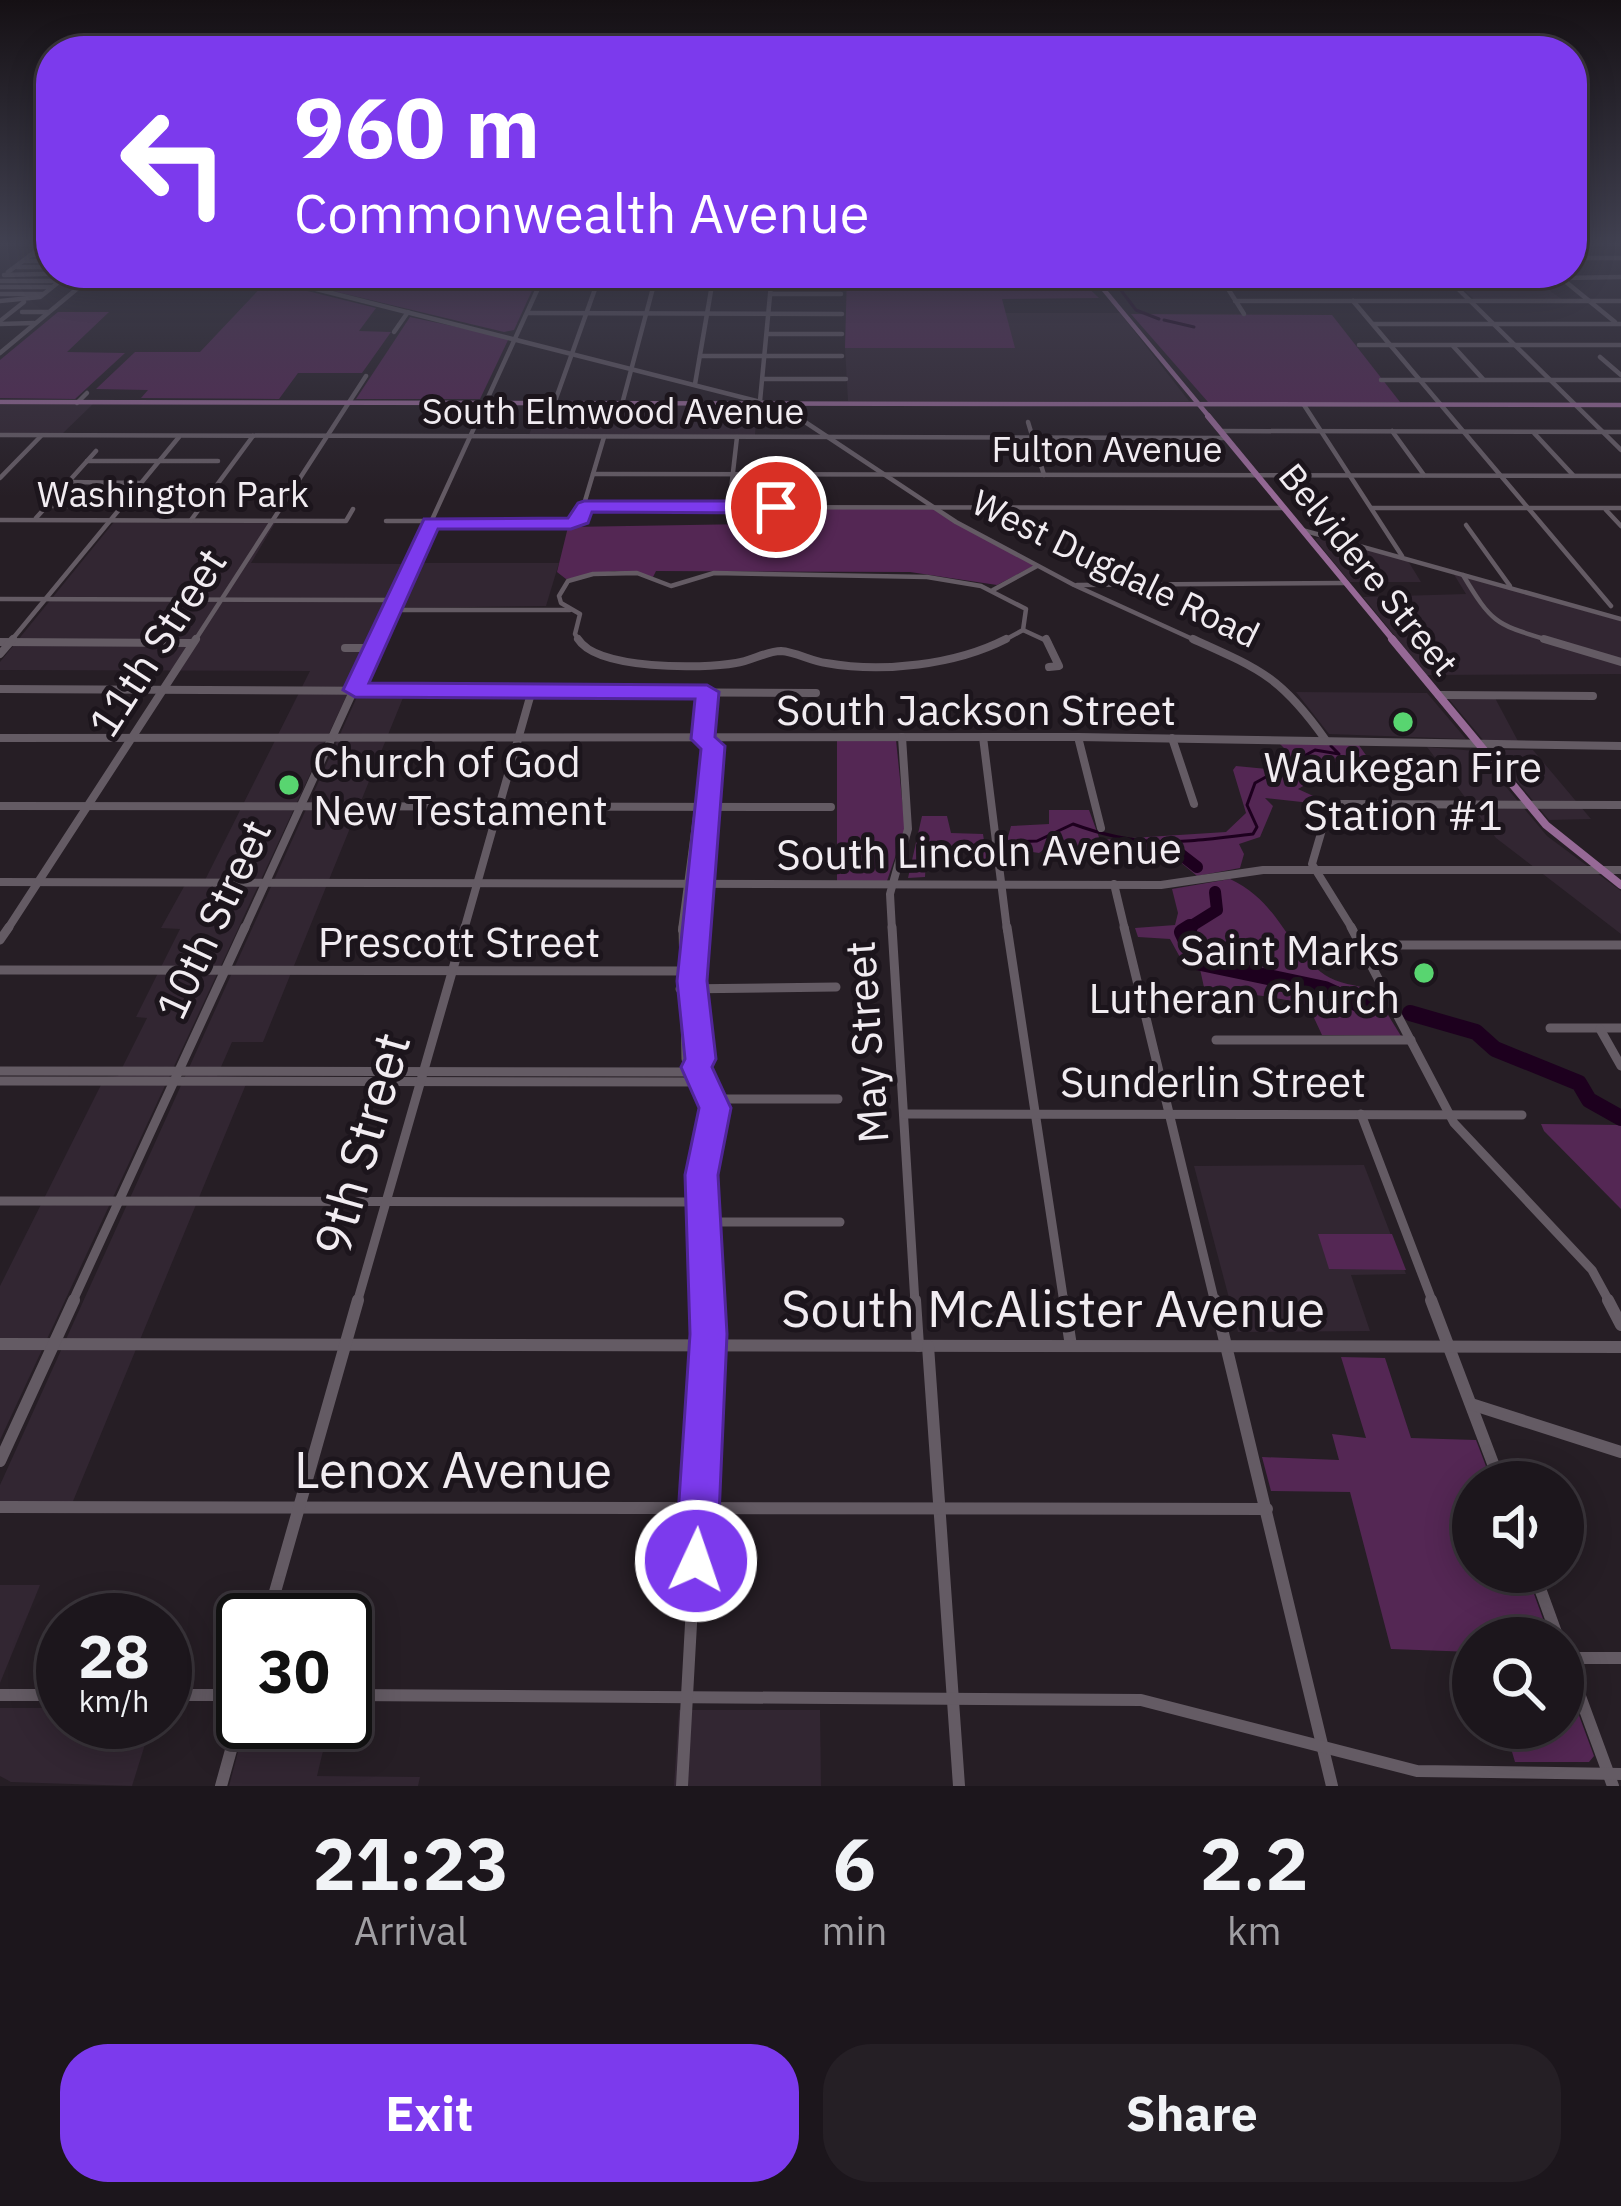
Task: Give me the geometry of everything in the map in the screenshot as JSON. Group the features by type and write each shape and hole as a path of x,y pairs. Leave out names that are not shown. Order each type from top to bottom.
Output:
{"main road":[{"name":"Belvidere Street","path":"1136,329 1529,805 1561,841 1621,885"},
{"path":"0,403 1621,405"},
{"path":"787,410 795,404"}],"street":[{"path":"0,353 28,329"},
{"name":"West Dugdale Road","path":"483,329 787,410 934,507 1038,566 1266,672 1293,694 1325,739"},
{"name":"10th Street","path":"0,1461 520,329"},
{"path":"554,404 581,329"},
{"path":"622,404 642,329"},
{"path":"695,384 704,329"},
{"path":"760,401 767,329"},
{"path":"1377,329 1611,606"},
{"path":"1498,329 1621,450"},
{"path":"767,334 842,334"},
{"path":"1359,345 1621,345"},
{"path":"1451,345 1484,380"},
{"path":"700,356 842,356"},
{"path":"1600,357 1621,378"},
{"name":"11th Street","path":"0,940 366,376"},
{"path":"1381,380 1621,378"},
{"path":"764,379 845,379"},
{"path":"77,403 87,393"},
{"path":"1304,405 1402,557"},
{"path":"1028,422 1044,475"},
{"path":"1392,431 1425,476"},
{"path":"1532,432 1574,476"},
{"name":"South Elmwood Avenue","path":"0,435 1032,437 1621,432"},
{"path":"0,478 42,435"},
{"path":"0,654 5,642 180,436"},
{"path":"190,521 253,436"},
{"path":"386,521 579,521 604,437"},
{"path":"729,507 737,437"},
{"path":"36,518 96,451"},
{"path":"87,461 218,461"},
{"name":"Fulton Avenue","path":"593,473 1621,476"},
{"path":"68,482 141,483"},
{"path":"47,506 122,506"},
{"path":"584,507 1284,508"},
{"path":"1372,508 1621,508"},
{"path":"1604,508 1621,526"},
{"name":"Washington Park","path":"0,520 346,520 353,509"},
{"path":"1466,525 1510,588"},
{"path":"1302,530 1621,619"},
{"path":"993,590 1038,566"},
{"path":"1023,630 1026,609 993,590 927,577 714,573 671,586 637,573 593,574 562,586 561,603 576,610 580,618 577,640 600,658 617,664 734,664 780,651 829,664 918,664 977,654 1023,630 1042,634 1053,643 1059,666 1049,667"},
{"path":"1463,575 1487,616 1499,625 1621,662"},
{"path":"1074,585 1345,584"},
{"path":"0,598 396,600"},
{"path":"1593,611 1621,606"},
{"path":"391,610 576,610"},
{"path":"5,642 193,643"},
{"path":"345,648 374,648"},
{"path":"0,689 816,693"},
{"name":"9th Street","path":"274,1593 532,690"},
{"path":"682,1786 709,1345 702,1175 714,1099 701,1074 686,1059 679,971 707,692"},
{"path":"1437,695 1593,697"},
{"name":"May Street","path":"902,737 908,829 892,884 904,1114 941,1509 959,1786"},
{"path":"983,737 1071,1346"},
{"path":"1078,737 1101,828"},
{"name":"South Jackson Street","path":"0,738 1078,737 1621,746"},
{"path":"1172,738 1194,804"},
{"path":"701,1074 692,971 713,746 705,739"},
{"path":"1621,805 1339,804 1324,823 1312,869 1364,945 1448,1115 1592,1270 1621,1325"},
{"path":"0,806 831,807"},
{"name":"South Lincoln Avenue","path":"0,882 1172,884 1252,870 1621,870"},
{"path":"1114,884 1332,1786"},
{"path":"1364,945 1621,945"},
{"name":"Prescott Street","path":"0,970 692,971"},
{"path":"680,988 836,987"},
{"path":"1550,1028 1621,1028"},
{"path":"1599,1028 1621,1066"},
{"path":"1216,1040 1413,1040"},
{"path":"0,1071 176,1077"},
{"path":"0,1082 701,1074"},
{"path":"714,1099 838,1099"},
{"name":"Sunderlin Street","path":"904,1114 1522,1115"},
{"path":"1361,1114 1492,1461"},
{"path":"0,1202 703,1202"},
{"path":"706,1222 840,1222"},
{"name":"South McAlister Avenue","path":"0,1343 1621,1347"},
{"path":"1471,1405 1621,1452"},
{"name":"Lenox Avenue","path":"0,1507 1267,1510"},
{"path":"1584,1655 1621,1658"},
{"path":"0,1695 36,1695"},
{"path":"372,1695 1141,1700 1428,1773 1614,1778 1584,1704"},
{"path":"221,1786 231,1749"}],"shaded area":[{"path":"37,329 91,329 67,352 125,353 75,399 0,398 0,360"},
{"path":"221,329 391,332 362,373 298,373 279,399 141,398 148,390 96,389 135,352 200,352"},
{"path":"402,329 468,329 509,338 480,399 356,399"},
{"path":"845,329 1010,329 1015,348 845,348"},
{"path":"1009,329 1133,329 1189,401 848,401 845,348 1014,348"},
{"path":"1144,329 1343,329 1400,402 1208,402"},
{"path":"93,404 62,434 0,434 0,405"},
{"path":"540,406 757,406 755,435 529,435"},
{"path":"750,509 933,509 1035,565 997,585 910,572 656,571 653,577 615,571 566,579 557,572 568,527 749,524"},
{"path":"114,522 275,523 251,563 408,564 0,1440 0,1286 105,1077 118,1076 147,1018 136,1017 180,929 161,928 186,883 204,882 310,671 0,670 0,662"},
{"path":"1315,539 1408,561 1421,582 1350,582"},
{"path":"418,563 559,563 546,606 397,608"},
{"path":"1453,573 1621,621 1621,674 1427,675 1363,597 1466,594"},
{"path":"361,688 407,688 263,1042 232,1042 217,1076 249,1077 71,1506 0,1505 0,1485"},
{"path":"1296,692 1427,693 1466,739 1329,734"},
{"path":"1448,698 1495,698 1519,743 1484,741"},
{"path":"837,740 896,740 905,828 887,881 837,881"},
{"path":"1280,744 1358,744 1368,758 1394,760 1407,772 1369,773 1359,760 1323,763 1328,772 1298,789 1322,800 1320,804 1265,798 1273,806 1260,837 1239,844 1244,854 1240,868 1197,876 1166,850 1101,850 1086,845 1065,851 1047,847 1039,853 1005,848 1011,826 1049,824 1049,810 1089,810 1100,840 1226,832 1246,813 1233,770 1236,766 1267,769 1290,754"},
{"path":"1427,747 1476,751 1547,836 1621,891 1621,934 1496,838"},
{"path":"1491,750 1533,750 1591,819 1549,820"},
{"path":"922,816 947,816 951,833 983,834 987,861 975,860 973,851 934,851 926,860 925,877 908,878"},
{"path":"1230,879 1261,900 1300,952 1325,975 1372,989 1401,1036 1322,1035 1308,1005 1205,992 1200,969 1182,961 1170,939 1138,937 1135,928 1175,925 1178,913 1172,889"},
{"path":"1541,1124 1621,1125 1621,1209 1544,1131"},
{"path":"1364,1165 1406,1274 1351,1275 1370,1331 1238,1332 1194,1166"},
{"path":"1318,1234 1392,1234 1406,1270 1329,1269"},
{"path":"1341,1357 1385,1358 1411,1438 1476,1440 1484,1461 1452,1461 1452,1593 1534,1593 1542,1617 1452,1617 1452,1651 1391,1649 1350,1492 1271,1491 1262,1457 1339,1460 1332,1434 1366,1438"},
{"path":"0,1585 40,1585 36,1593 0,1683"},
{"path":"0,1708 36,1708 36,1749 144,1749 132,1786 11,1782 0,1776"},
{"path":"679,1710 820,1710 821,1786 674,1786"},
{"path":"1584,1729 1594,1756 1589,1762 1515,1762 1511,1749 1584,1749"},
{"path":"239,1749 324,1749 317,1776 420,1777 418,1786 229,1786"}],"waterway":[{"path":"1005,842 1037,841 1073,824 1142,841 1253,834 1257,827 1247,805 1255,783 1315,750 1339,754 1331,746"},
{"path":"1166,843 1197,867"},
{"path":"922,851 985,846"},
{"path":"1185,930 1217,910 1215,892"},
{"path":"1190,927 1182,932 1196,962 1325,989 1360,1005 1380,1007"},
{"path":"1410,1013 1476,1032 1495,1049 1579,1083 1589,1100 1621,1118"}],"place":[{"name":"Waukegan Fire Station #1","path":"1403,722"},
{"name":"Church of God New Testament","path":"289,785"},
{"name":"Saint Marks Lutheran Church","path":"1424,973"}],"route":[{"path":"696,1561 710,1270 702,1175 715,1108 697,1067 692,981 713,746 703,739 707,692 355,690 431,524 571,524 581,519 584,507 776,507"}]}
